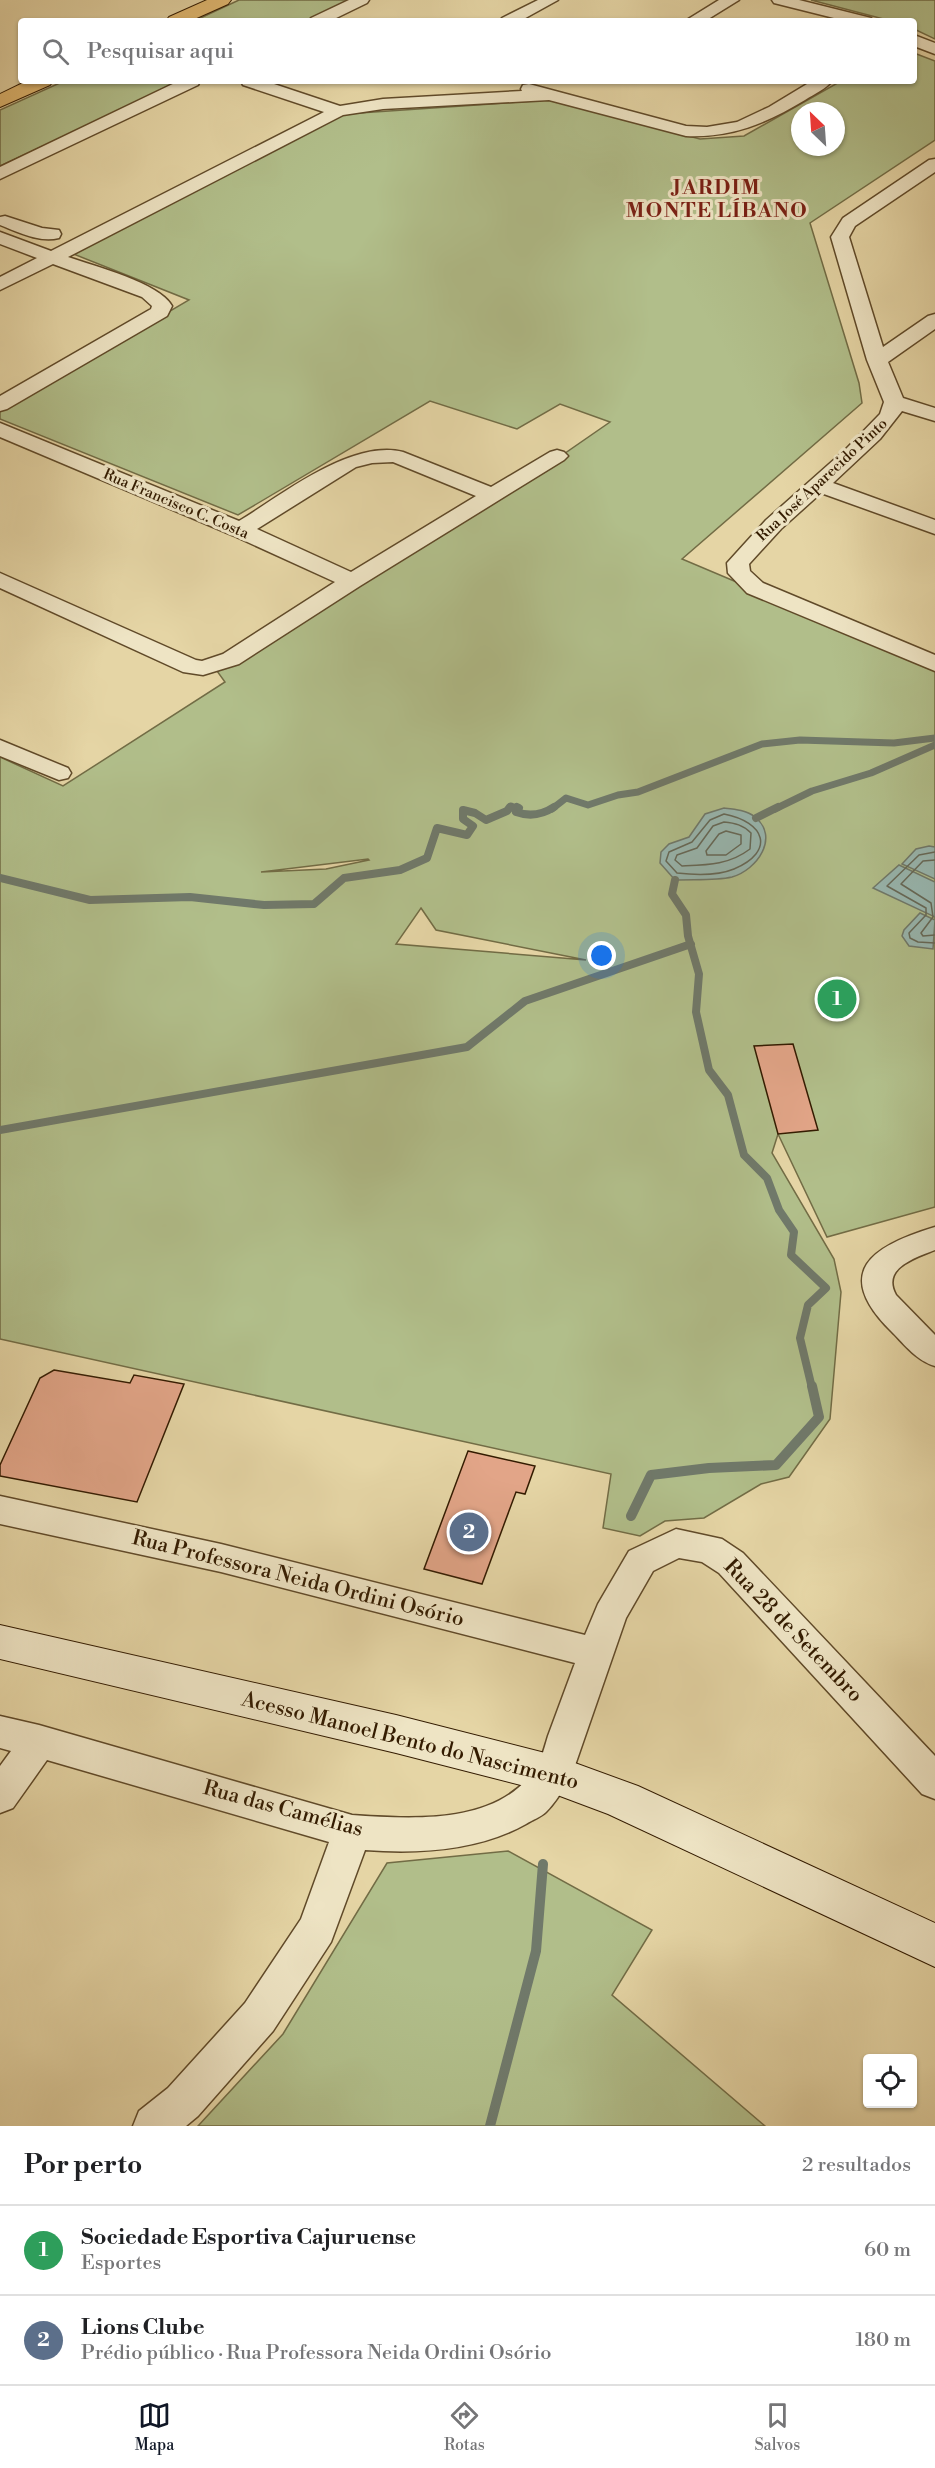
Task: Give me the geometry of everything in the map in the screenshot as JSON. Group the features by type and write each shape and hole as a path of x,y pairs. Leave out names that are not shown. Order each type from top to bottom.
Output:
{"main road":[{"path":"182,18 222,0"},
{"path":"0,100 36,84"},
{"name":"Acesso Manoel Bento do Nascimento","path":"0,1642 396,1734 553,1774 623,1800 935,1946"}],"street":[{"path":"323,18 361,0"},
{"path":"514,18 550,0"},
{"path":"698,18 731,0"},
{"path":"780,0 852,18"},
{"path":"917,41 935,49"},
{"path":"0,174 186,84"},
{"path":"258,84 339,111"},
{"path":"514,84 686,131 704,133 738,129 753,123 819,84"},
{"path":"0,284 339,111 383,104 552,96 577,87"},
{"name":"Rua José Aparecido Pinto","path":"935,164 849,222 840,237 842,250 877,360 894,402 890,415 880,428 750,546 738,563 739,573 755,588 935,664"},
{"path":"0,219 40,233 52,234"},
{"path":"0,238 149,293 159,300 162,306 160,312 0,405"},
{"path":"877,360 935,320"},
{"path":"894,402 935,415"},
{"name":"Rua Francisco C. Costa","path":"0,429 240,530 352,581"},
{"path":"240,530 349,463 364,457 396,456 493,495"},
{"path":"0,580 191,667 203,668 231,659 352,581 557,456"},
{"path":"819,485 935,526"},
{"path":"0,747 59,773"},
{"path":"935,1238 890,1256 878,1268 876,1287 883,1304 935,1354"},
{"name":"Rua Professora Neida Ordini Osório","path":"0,1510 221,1558 595,1653"},
{"name":"Rua 28 de Setembro","path":"553,1774 610,1614 640,1561 676,1543 710,1548 731,1563 935,1782"},
{"name":"Rua das Camélias","path":"0,1732 39,1741 352,1832 392,1835 440,1833 493,1823 532,1801 553,1774"},
{"path":"0,1796 39,1741"},
{"path":"154,2126 183,2102 259,2018 317,1929 352,1832"}],"green space":[{"path":"239,0 356,0 317,18 200,18"},
{"path":"811,0 935,0 935,39 917,30 917,18 880,18"},
{"path":"917,54 935,61 935,140 810,223 859,383 862,403 682,559 935,666 935,1207 827,1237 778,1134 772,1153 834,1259 841,1292 830,1419 789,1477 761,1484 704,1518 665,1521 640,1536 603,1528 611,1474 0,1339 0,757 63,786 225,682 217,671 506,494 610,422 560,404 517,429 430,401 238,515 0,419 0,411 189,300 71,253 345,114 549,100 700,139 744,136 791,109 791,156 845,156 845,102 804,102 836,84 917,84","holes":["369,860 326,869 261,872","421,908 436,930 586,960 396,944"]},
{"path":"57,84 177,84 0,166 0,110"},
{"path":"508,1851 652,1930 612,1995 765,2126 198,2126 283,2034 387,1863"}],"water":[{"path":"724,808 748,813 762,825 765,843 757,860 750,867 732,877 675,880 660,863 661,852 669,844 689,837 705,814"},
{"path":"935,847 935,879 902,864 916,849"},
{"path":"899,865 935,882 935,917 873,888"},
{"path":"920,913 935,920 933,949 909,946 902,936 904,930"}],"building":[{"path":"793,1044 818,1130 778,1134 754,1046"},
{"path":"54,1370 130,1383 134,1375 184,1384 137,1502 0,1476 0,1465 40,1378"},
{"path":"468,1451 535,1466 525,1494 516,1492 482,1584 424,1569"}],"waterway":[{"path":"552,809 566,798 588,805 618,795 638,792 762,744 800,740 894,743 935,738"},
{"path":"775,809 812,791 871,773 935,745"},
{"path":"509,809 511,806 518,809"},
{"path":"0,878 90,900 190,897 264,905 314,904 344,878 400,870 427,858 437,828 467,835 473,826 463,819 463,810 475,813 486,820 507,811 510,807"},
{"path":"517,807 519,808 516,812 531,815 554,807"},
{"path":"756,818 778,807"},
{"path":"675,880 672,894 686,915 690,944"},
{"path":"0,1130 467,1047 525,1001 690,944"},
{"path":"690,944 699,974 696,1012 709,1070 728,1095 744,1155 767,1178 779,1210 794,1232 791,1255 826,1288 808,1305 800,1338 812,1388"},
{"path":"631,1516 651,1475 709,1468 776,1465 819,1417 812,1386"},
{"path":"490,2126 536,1951 543,1864"}],"place":[{"name":"Sociedade Esportiva Cajuruense","path":"837,999"},
{"name":"Lions Clube","path":"469,1532"}],"district":[{"name":"JARDIM MONTE LÍBANO","path":"717,200"}]}
